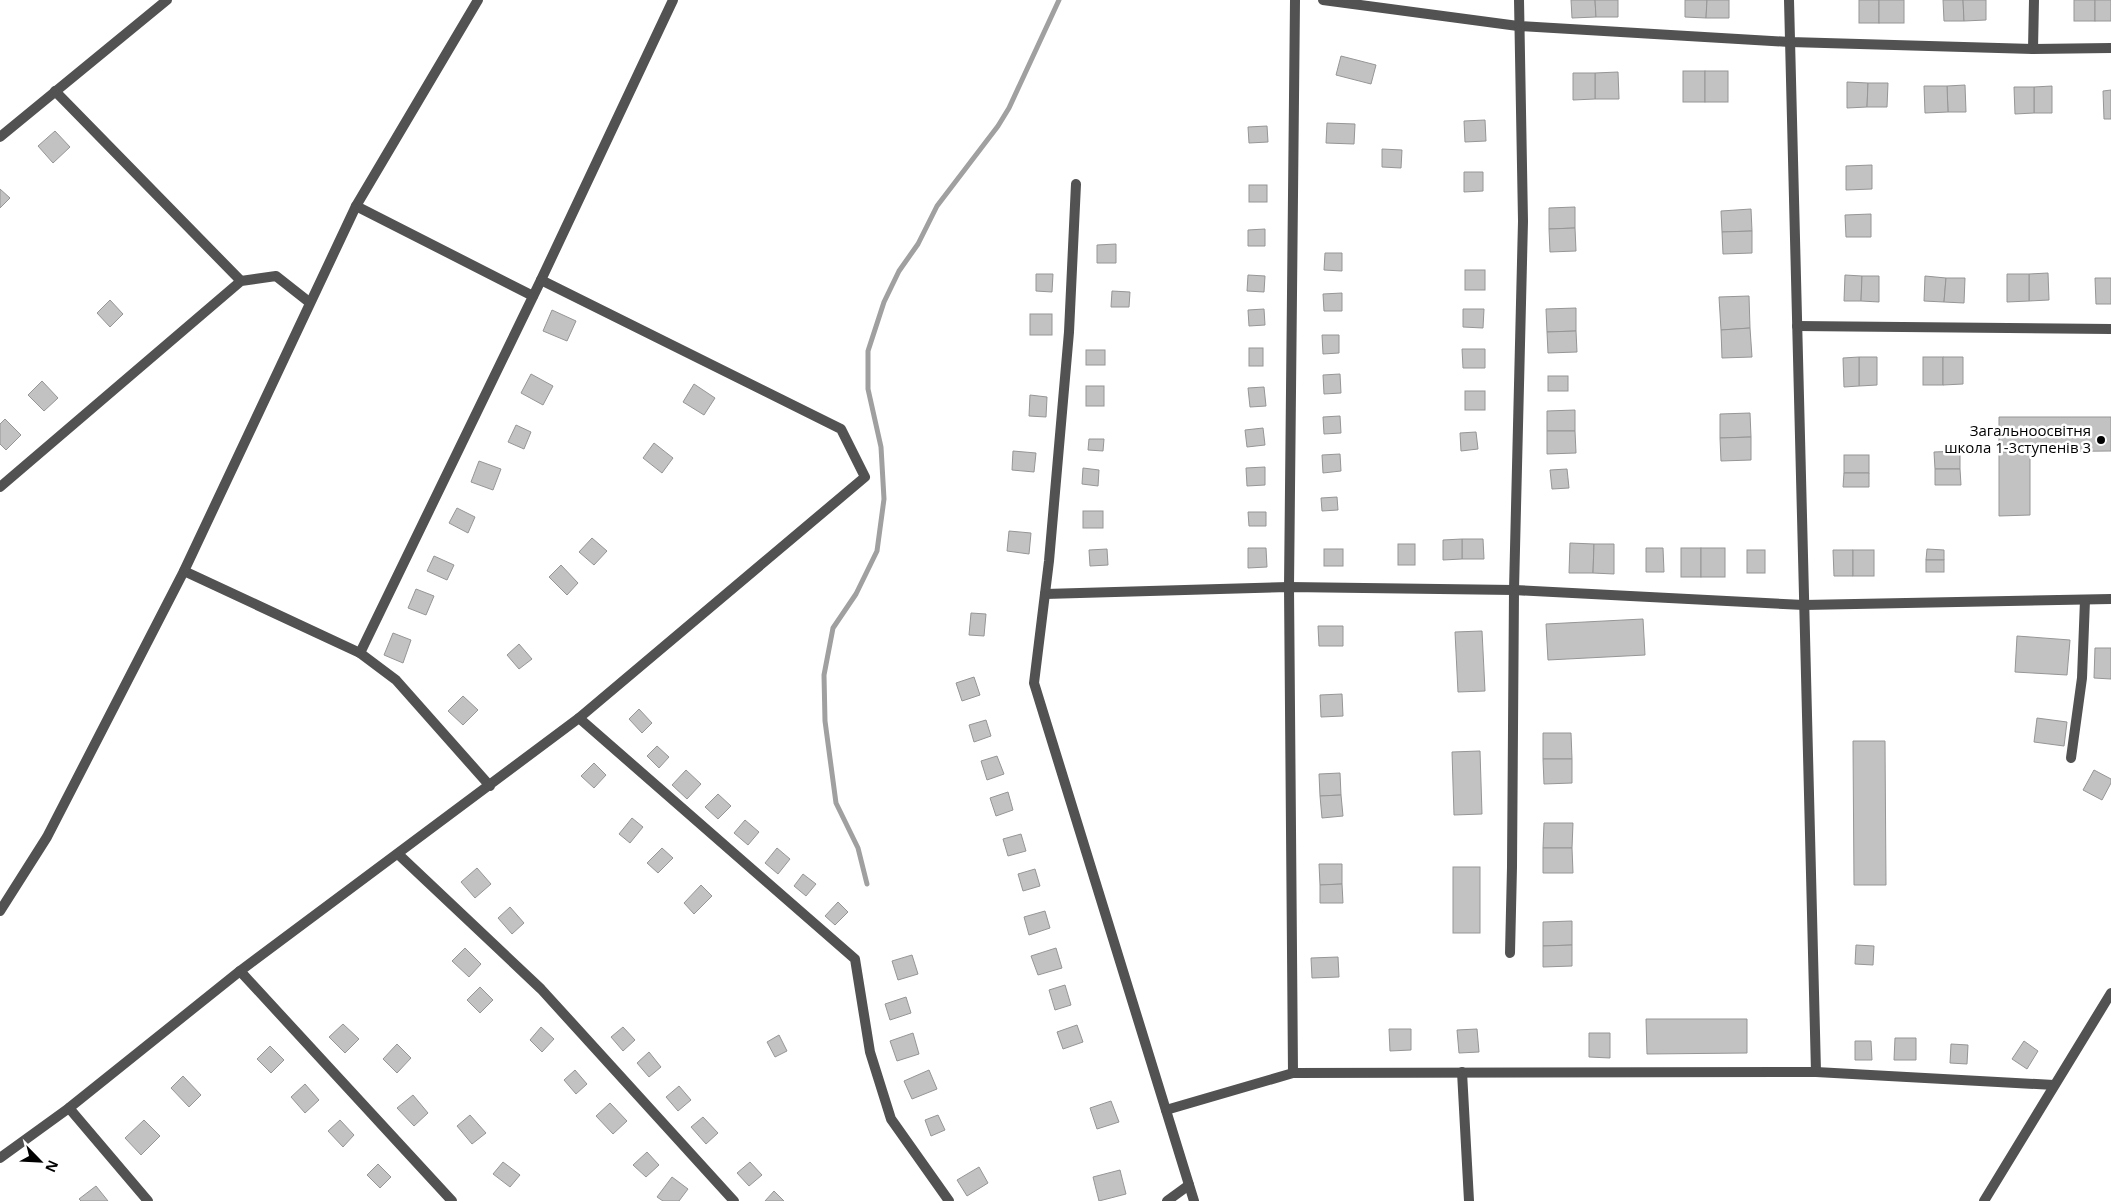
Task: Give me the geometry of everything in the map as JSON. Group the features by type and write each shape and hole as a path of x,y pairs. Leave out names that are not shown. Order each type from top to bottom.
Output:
{"street":[{"path":"0,137 167,0"},
{"path":"0,911 47,837 184,571 309,302 356,206 478,0"},
{"path":"360,653 541,280 673,0"},
{"path":"1293,1073 1289,587 1295,0"},
{"path":"1323,0 1518,26 1790,42 2033,49 2111,48"},
{"path":"1510,953 1514,590 1523,221 1519,0"},
{"path":"1789,0 1816,1072"},
{"path":"2033,49 2034,0"},
{"path":"55,91 241,281"},
{"path":"1076,184 1069,332 1045,594 1034,683 1194,1201"},
{"path":"356,206 532,296"},
{"path":"0,487 241,281 276,276 309,302"},
{"path":"0,1158 69,1108 240,971 579,718 866,477 841,429 541,280"},
{"path":"1797,326 2111,329"},
{"path":"184,571 360,653 396,680 490,786"},
{"path":"1045,594 1289,587 1514,590 1804,605 2111,599"},
{"path":"2071,758 2082,678 2084,600"},
{"path":"579,718 855,959 870,1052 891,1120 949,1201"},
{"path":"398,854 541,989 734,1201"},
{"path":"240,971 452,1201"},
{"path":"1984,1201 2111,993"},
{"path":"1462,1072 1469,1201"},
{"path":"1166,1110 1293,1073 1816,1072 2054,1085"},
{"path":"69,1108 148,1201"},
{"path":"1167,1201 1189,1185"}],"building":[{"path":"1571,0 1595,0 1596,17 1572,18"},
{"path":"1595,0 1618,0 1618,17 1596,17"},
{"path":"1685,0 1707,0 1706,18 1685,17"},
{"path":"1707,0 1729,0 1729,18 1706,18"},
{"path":"1859,0 1879,0 1879,23 1859,23"},
{"path":"1879,0 1904,0 1904,23 1879,23"},
{"path":"1943,0 1963,0 1964,21 1944,21"},
{"path":"1963,0 1986,0 1986,20 1964,21"},
{"path":"2074,0 2095,0 2095,21 2074,21"},
{"path":"2095,0 2111,0 2111,21 2095,21"},
{"path":"1341,56 1376,65 1371,84 1336,75"},
{"path":"1683,71 1705,71 1705,102 1683,102"},
{"path":"1705,71 1728,71 1728,102 1705,102"},
{"path":"1618,72 1619,99 1595,99 1595,73"},
{"path":"1573,73 1595,73 1595,99 1573,100"},
{"path":"1847,82 1868,83 1867,107 1847,108"},
{"path":"1868,83 1888,83 1887,107 1867,107"},
{"path":"1965,85 1966,112 1948,112 1947,86"},
{"path":"1924,86 1947,86 1948,112 1925,113"},
{"path":"2052,86 2052,113 2034,113 2034,87"},
{"path":"2014,87 2034,87 2034,113 2015,114"},
{"path":"2111,90 2111,119 2104,119 2103,91"},
{"path":"1485,120 1486,141 1465,142 1464,121"},
{"path":"1327,123 1355,124 1354,144 1326,143"},
{"path":"1267,126 1268,142 1249,143 1248,127"},
{"path":"55,131 70,147 53,163 38,146"},
{"path":"1382,149 1402,150 1401,168 1382,167"},
{"path":"1872,165 1872,189 1846,190 1846,166"},
{"path":"1464,172 1483,172 1483,191 1464,192"},
{"path":"1249,185 1267,185 1267,202 1249,202"},
{"path":"0,189 10,198 0,208"},
{"path":"1575,207 1575,228 1549,229 1549,208"},
{"path":"1751,209 1752,231 1722,232 1721,211"},
{"path":"1871,214 1871,237 1846,237 1845,215"},
{"path":"1575,228 1576,251 1550,252 1549,229"},
{"path":"1265,229 1265,246 1248,246 1248,230"},
{"path":"1752,231 1752,253 1723,254 1722,232"},
{"path":"1116,244 1116,263 1097,263 1097,245"},
{"path":"1325,253 1342,253 1342,271 1324,270"},
{"path":"1465,270 1485,270 1485,290 1465,290"},
{"path":"2048,273 2049,300 2029,301 2029,274"},
{"path":"1036,274 1053,274 1052,292 1036,291"},
{"path":"2007,274 2029,274 2029,301 2007,302"},
{"path":"1248,275 1265,276 1264,292 1247,291"},
{"path":"1845,275 1862,276 1861,301 1844,301"},
{"path":"1862,276 1879,276 1879,302 1861,301"},
{"path":"1925,276 1946,278 1944,302 1924,301"},
{"path":"1946,278 1965,278 1964,303 1944,302"},
{"path":"2095,278 2111,278 2111,304 2096,304"},
{"path":"1112,291 1130,292 1129,307 1111,307"},
{"path":"1342,293 1342,311 1324,311 1323,294"},
{"path":"1749,296 1750,328 1721,330 1719,297"},
{"path":"110,300 123,314 110,327 97,313"},
{"path":"1576,308 1576,331 1547,332 1546,309"},
{"path":"1264,309 1265,325 1249,326 1248,310"},
{"path":"1463,309 1484,309 1483,328 1463,327"},
{"path":"552,310 576,321 567,341 543,331"},
{"path":"1030,314 1052,314 1052,335 1030,335"},
{"path":"1750,328 1752,357 1722,358 1721,330"},
{"path":"1576,331 1577,352 1548,353 1547,332"},
{"path":"1322,335 1339,335 1339,353 1323,354"},
{"path":"1249,348 1263,348 1263,366 1249,366"},
{"path":"1462,349 1485,349 1485,368 1463,368"},
{"path":"1086,350 1105,350 1105,365 1086,365"},
{"path":"1859,357 1877,357 1877,385 1859,386"},
{"path":"1859,357 1859,386 1844,387 1843,358"},
{"path":"1923,357 1943,357 1943,385 1923,385"},
{"path":"1943,357 1963,357 1963,384 1943,385"},
{"path":"531,374 553,386 543,405 521,393"},
{"path":"1340,374 1341,393 1324,394 1323,375"},
{"path":"1548,376 1568,376 1568,391 1548,391"},
{"path":"42,381 58,398 44,411 28,395"},
{"path":"694,384 715,398 704,415 683,402"},
{"path":"1086,386 1104,386 1104,406 1086,406"},
{"path":"1264,387 1266,406 1250,407 1248,388"},
{"path":"1465,391 1485,391 1485,410 1465,410"},
{"path":"1030,395 1047,397 1046,417 1029,416"},
{"path":"1575,410 1575,431 1547,431 1547,411"},
{"path":"1750,413 1751,437 1720,438 1720,414"},
{"path":"1340,416 1341,433 1324,434 1323,417"},
{"path":"1999,417 2111,417 2111,451 1999,452"},
{"path":"5,419 21,435 6,450 0,444 0,424"},
{"path":"516,425 531,432 524,449 508,442"},
{"path":"1263,428 1265,445 1247,447 1245,430"},
{"path":"1547,431 1575,431 1576,453 1547,454"},
{"path":"1476,432 1478,449 1461,451 1460,433"},
{"path":"1751,437 1751,460 1721,461 1720,438"},
{"path":"1089,439 1104,439 1103,451 1088,450"},
{"path":"654,443 673,458 662,473 643,458"},
{"path":"1013,451 1036,453 1034,472 1012,470"},
{"path":"1960,451 1960,469 1935,469 1934,452"},
{"path":"1999,452 2030,452 2030,515 1999,516"},
{"path":"1340,454 1341,471 1323,473 1322,455"},
{"path":"1844,455 1869,455 1869,473 1844,473"},
{"path":"479,461 501,469 493,490 471,482"},
{"path":"1265,467 1265,485 1247,486 1246,468"},
{"path":"1083,468 1099,470 1098,486 1082,484"},
{"path":"1567,469 1569,488 1552,489 1550,470"},
{"path":"1935,469 1960,469 1961,485 1935,485"},
{"path":"1844,473 1869,473 1869,487 1843,487"},
{"path":"1337,497 1338,510 1322,511 1321,498"},
{"path":"457,508 475,517 468,533 449,523"},
{"path":"1083,511 1103,511 1103,528 1083,528"},
{"path":"1248,512 1266,512 1266,526 1249,526"},
{"path":"1009,531 1031,533 1029,554 1007,551"},
{"path":"592,538 607,551 594,565 579,552"},
{"path":"1462,539 1483,539 1484,559 1462,559"},
{"path":"1462,539 1462,559 1443,560 1443,540"},
{"path":"1570,543 1594,544 1593,573 1569,573"},
{"path":"1398,544 1415,544 1415,565 1398,565"},
{"path":"1594,544 1614,544 1614,574 1593,573"},
{"path":"1248,548 1266,548 1267,567 1248,568"},
{"path":"1646,548 1663,548 1664,572 1646,572"},
{"path":"1681,548 1701,548 1701,577 1681,577"},
{"path":"1701,548 1725,548 1725,577 1701,577"},
{"path":"1107,549 1108,565 1090,566 1089,550"},
{"path":"1324,549 1343,549 1343,566 1324,566"},
{"path":"1927,549 1944,550 1944,560 1926,560"},
{"path":"1747,550 1765,550 1765,573 1747,573"},
{"path":"1833,550 1853,550 1853,576 1834,576"},
{"path":"1853,550 1874,550 1874,576 1853,576"},
{"path":"434,556 454,565 447,580 427,571"},
{"path":"1926,560 1944,560 1944,572 1926,572"},
{"path":"561,565 578,583 567,595 549,577"},
{"path":"416,589 434,596 426,615 408,608"},
{"path":"971,613 986,614 984,636 969,635"},
{"path":"1643,619 1645,655 1548,660 1546,624"},
{"path":"1318,626 1343,626 1343,646 1319,646"},
{"path":"1482,631 1485,691 1458,692 1455,632"},
{"path":"393,633 411,640 403,663 384,655"},
{"path":"2017,636 2070,640 2067,675 2015,672"},
{"path":"519,644 532,659 519,669 507,655"},
{"path":"2095,648 2111,648 2111,679 2094,678"},
{"path":"974,677 980,695 962,701 956,683"},
{"path":"1342,694 1343,716 1321,717 1320,695"},
{"path":"463,696 478,710 463,725 448,711"},
{"path":"639,709 652,723 642,733 629,719"},
{"path":"2037,718 2067,722 2064,746 2034,742"},
{"path":"986,720 991,736 974,742 969,725"},
{"path":"1543,733 1571,733 1572,759 1543,759"},
{"path":"1853,741 1885,741 1886,885 1854,885"},
{"path":"657,746 669,757 659,768 647,756"},
{"path":"1480,751 1482,814 1454,815 1452,752"},
{"path":"997,756 1004,774 987,780 981,761"},
{"path":"1543,759 1572,759 1572,783 1544,784"},
{"path":"594,763 606,775 594,788 581,776"},
{"path":"686,770 701,784 687,799 672,785"},
{"path":"2094,770 2111,779 2111,783 2102,800 2083,790"},
{"path":"1340,773 1341,795 1320,796 1319,774"},
{"path":"1008,792 1013,810 996,816 990,798"},
{"path":"718,794 731,806 718,819 705,807"},
{"path":"1341,795 1343,816 1322,818 1320,796"},
{"path":"632,818 643,827 630,843 619,834"},
{"path":"745,820 759,832 748,845 734,833"},
{"path":"1544,823 1573,823 1572,848 1543,848"},
{"path":"1021,834 1026,851 1008,856 1003,839"},
{"path":"662,848 673,858 658,873 647,863"},
{"path":"777,848 790,859 778,874 765,863"},
{"path":"1543,848 1572,848 1573,873 1543,873"},
{"path":"1319,864 1342,864 1342,884 1320,885"},
{"path":"1453,867 1480,867 1480,933 1453,933"},
{"path":"477,868 491,884 475,898 461,882"},
{"path":"1035,869 1040,886 1023,891 1018,874"},
{"path":"803,874 816,884 806,896 794,886"},
{"path":"1342,884 1343,903 1320,903 1320,885"},
{"path":"701,885 712,896 694,914 684,903"},
{"path":"838,902 848,912 835,925 825,916"},
{"path":"510,907 524,923 512,934 498,918"},
{"path":"1045,911 1050,928 1029,935 1024,917"},
{"path":"1572,921 1572,945 1543,946 1543,922"},
{"path":"1572,945 1572,966 1543,967 1543,946"},
{"path":"1856,945 1874,946 1873,965 1855,964"},
{"path":"465,948 481,964 469,977 452,961"},
{"path":"1056,948 1062,968 1038,975 1031,956"},
{"path":"912,955 918,974 898,980 892,961"},
{"path":"1338,957 1339,977 1312,978 1311,958"},
{"path":"1065,985 1071,1005 1055,1010 1049,990"},
{"path":"480,987 493,1000 480,1013 467,1000"},
{"path":"906,997 911,1013 890,1020 885,1004"},
{"path":"1646,1019 1747,1019 1747,1053 1647,1054"},
{"path":"343,1024 359,1039 345,1053 329,1037"},
{"path":"1077,1025 1083,1042 1063,1049 1057,1032"},
{"path":"541,1027 554,1039 542,1052 530,1040"},
{"path":"623,1027 635,1040 623,1051 611,1037"},
{"path":"1389,1029 1411,1029 1411,1050 1390,1051"},
{"path":"1477,1029 1479,1052 1459,1053 1457,1030"},
{"path":"913,1033 919,1054 897,1061 890,1041"},
{"path":"1589,1033 1610,1033 1610,1058 1589,1057"},
{"path":"779,1035 787,1051 775,1057 767,1042"},
{"path":"1895,1038 1916,1038 1916,1060 1894,1060"},
{"path":"1855,1041 1871,1041 1872,1060 1855,1060"},
{"path":"2024,1041 2038,1051 2027,1069 2012,1059"},
{"path":"397,1044 411,1058 397,1073 383,1059"},
{"path":"1951,1044 1968,1045 1967,1064 1950,1063"},
{"path":"270,1046 284,1060 271,1073 257,1059"},
{"path":"649,1052 661,1067 649,1077 637,1063"},
{"path":"575,1070 587,1084 576,1094 564,1080"},
{"path":"929,1070 937,1089 912,1099 904,1081"},
{"path":"183,1076 201,1095 189,1107 171,1088"},
{"path":"305,1084 319,1100 305,1113 291,1097"},
{"path":"679,1086 691,1100 678,1111 666,1097"},
{"path":"413,1095 428,1113 414,1126 397,1108"},
{"path":"1111,1101 1119,1122 1097,1129 1090,1108"},
{"path":"610,1103 627,1121 613,1134 596,1116"},
{"path":"470,1115 486,1133 472,1144 457,1126"},
{"path":"938,1115 945,1130 931,1136 925,1120"},
{"path":"703,1117 718,1133 706,1144 691,1127"},
{"path":"144,1120 160,1136 141,1155 125,1138"},
{"path":"340,1120 354,1135 343,1147 328,1131"},
{"path":"647,1152 659,1165 646,1177 633,1165"},
{"path":"503,1162 520,1175 510,1187 493,1174"},
{"path":"750,1162 762,1175 749,1186 737,1173"},
{"path":"378,1164 391,1177 380,1188 367,1175"},
{"path":"979,1167 988,1183 967,1196 957,1180"},
{"path":"1120,1170 1126,1194 1099,1201 1093,1177"},
{"path":"672,1177 688,1189 679,1201 663,1201 657,1197"},
{"path":"96,1186 108,1201 81,1201 79,1199"},
{"path":"774,1191 784,1201 765,1201"}],"waterway":[{"path":"867,884 858,848 836,803 825,721 824,675 833,628 856,594 877,551 884,499 881,447 868,389 868,351 884,302 899,271 918,244 937,206 998,126 1009,108 1059,0"}],"place":[{"name":"Загальноосвiтня школа 1-3ступенiв 3","path":"2101,440"}]}
